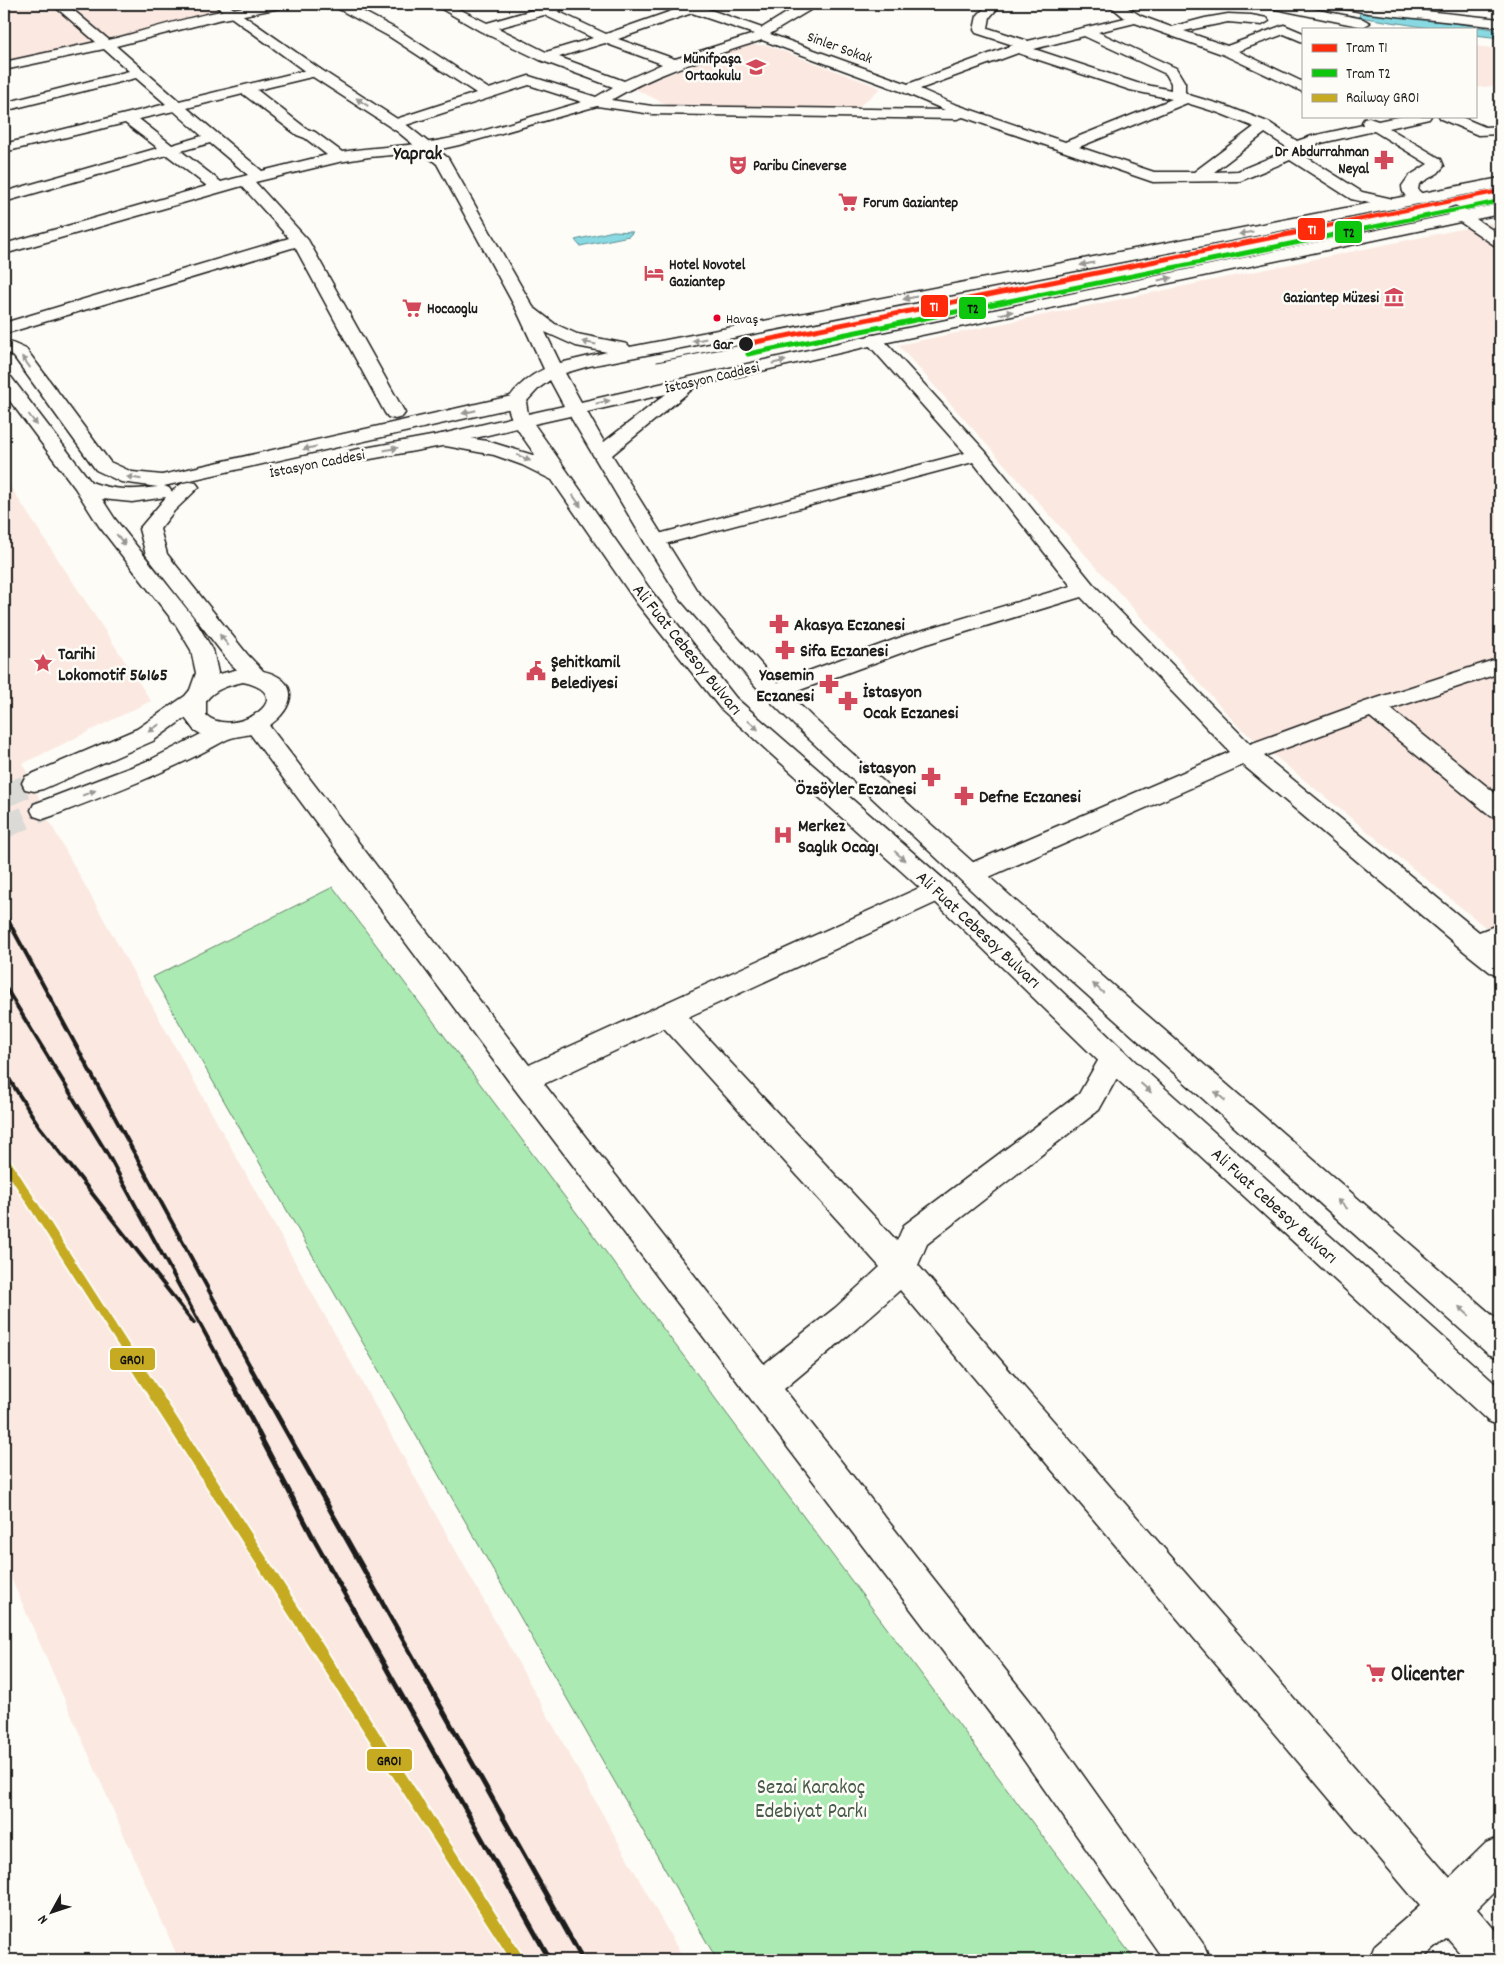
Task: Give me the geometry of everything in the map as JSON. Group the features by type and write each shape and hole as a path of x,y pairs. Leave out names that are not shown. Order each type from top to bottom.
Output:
{"street":[{"path":"58,4 108,44 212,138 252,178 300,240 395,413"},
{"path":"219,4 428,147 443,162 525,308 554,370 575,409 654,541 689,595 773,692 971,874 1500,1343"},
{"path":"4,66 108,44 217,16 280,4"},
{"path":"340,4 395,34 486,92"},
{"path":"439,4 545,57 624,86"},
{"path":"485,28 566,4"},
{"name":"Sinler Sokak","path":"679,4 700,6 763,35 908,89 968,114 1154,177 1240,176 1312,140 1415,118"},
{"path":"4,249 252,178 339,157 369,152 428,147 459,141 597,102 624,86 675,64 763,35 810,4"},
{"path":"995,4 984,16 981,30 1135,87 1224,110 1265,126 1294,150 1357,196 1396,204"},
{"path":"1114,4 1136,19 1227,51 1302,88"},
{"path":"1271,4 1373,25"},
{"path":"1342,4 1401,8 1500,23"},
{"path":"511,6 530,14"},
{"path":"545,57 608,38 700,6"},
{"path":"545,10 564,20 675,64"},
{"path":"1172,31 1207,21 1240,18 1262,21"},
{"path":"908,89 1023,47 1136,19"},
{"path":"1227,51 1284,29 1302,38"},
{"path":"1086,32 1171,71 1178,83 1178,93 1185,99"},
{"path":"4,148 316,72"},
{"path":"4,107 139,73"},
{"path":"395,124 486,92 529,80 597,102 652,110 952,116 968,114"},
{"path":"245,88 302,132 310,135 339,157"},
{"path":"1065,147 1185,99"},
{"path":"128,117 218,187"},
{"path":"1362,118 1436,162 1436,166 1430,173 1414,179 1410,183 1410,191 1463,217 1500,242"},
{"path":"1451,118 1484,132 1500,130"},
{"path":"1197,177 1265,126"},
{"path":"4,197 212,138"},
{"path":"4,349 10,347 20,354 103,466 128,478 162,481 519,411 530,384 554,370 588,361 1500,184"},
{"name":"İstasyon Caddesi","path":"84,486 101,494 131,497 442,440 519,411 575,409 874,340 1500,209"},
{"path":"4,329 300,240"},
{"path":"525,308 545,326 565,337 608,346 655,349"},
{"path":"874,340 978,455 1086,589 1246,754 1500,965"},
{"path":"4,381 84,486 106,522 185,622 202,650 207,673 198,695 192,707 194,716 200,723 223,731 237,730 256,725 274,712 279,703 280,694 276,686 268,680 256,676 228,677 214,682 198,695 145,735 34,783"},
{"path":"601,454 693,381"},
{"name":"Ali Fuat Cebesoy Bulvarı","path":"519,411 559,476 644,597 728,702 939,890 1114,1058 1500,1410"},
{"path":"442,440 484,445 514,454 559,476"},
{"path":"654,541 978,455"},
{"path":"189,487 167,507 149,529 152,543 157,555 239,659 256,676"},
{"path":"773,692 915,640 1086,589"},
{"path":"971,874 1246,754 1373,707 1500,665"},
{"path":"1373,707 1500,810"},
{"path":"256,725 524,1080 1016,1715 1189,1960"},
{"path":"43,810 123,780 199,747 223,731"},
{"path":"524,1080 939,890"},
{"path":"1475,945 1500,934"},
{"path":"668,1014 901,1268 1448,1910 1493,1960"},
{"path":"762,1387 846,1318 901,1268 915,1235 1089,1102 1114,1058"},
{"path":"1390,1960 1448,1910 1500,1858"}],"shaded area":[{"path":"4,4 209,4 223,15 4,69"},
{"name":"Münifpaşa Ortaokulu","path":"746,45 767,45 881,88 856,109 672,107 633,88"},
{"path":"1476,46 1500,49 1500,85 1476,88"},
{"path":"1500,221 1500,939 1239,727 898,345"},
{"path":"4,477 151,701 22,764 34,783 43,810 684,1960 179,1960 4,1562"}],"green space":[{"name":"Sezai Karakoç Edebiyat Parkı","path":"333,887 1135,1960 717,1960 153,977"}],"water":[{"path":"1361,9 1500,30 1500,38 1476,35 1476,28 1430,28 1359,17"},
{"path":"613,231 633,232 629,236 580,246 575,240"}],"tunnel":[{"path":"4,796 34,783"},
{"path":"4,827 43,810"}],"tram line":[{"name":"T1","path":"746,344 1500,191"},
{"name":"T2","path":"748,354 1500,201"},
{"path":"657,362 746,344"}],"railway":[{"path":"4,913 251,1368"},
{"path":"4,985 108,1155 224,1368"},
{"path":"4,1071 39,1126 194,1323"},
{"path":"224,1367 315,1541 550,1960"},
{"path":"250,1367 583,1960"}],"rail line":[{"name":"GR01","path":"4,1159 518,1960"}],"place":[{"name":"Münifpaşa Ortaokulu","path":"756,67"},
{"name":"Dr Abdurrahman Neyal","path":"1384,160"},
{"name":"Paribu Cineverse","path":"738,165"},
{"name":"Forum Gaziantep","path":"848,202"},
{"name":"Hotel Novotel Gaziantep","path":"654,273"},
{"name":"Gaziantep Müzesi","path":"1394,297"},
{"name":"Hocaoglu","path":"412,308"},
{"name":"Havaş","path":"717,318"},
{"name":"Gar","path":"746,344"},
{"name":"Akasya Eczanesi","path":"779,624"},
{"name":"Sifa Eczanesi","path":"785,650"},
{"name":"Tarihi Lokomotif 56165","path":"43,663"},
{"name":"Şehitkamil Belediyesi","path":"536,671"},
{"name":"Yasemin Eczanesi","path":"829,684"},
{"name":"İstasyon Ocak Eczanesi","path":"848,701"},
{"name":"istasyon Özsöyler Eczanesi","path":"931,777"},
{"name":"Defne Eczanesi","path":"964,796"},
{"name":"Merkez Saglık Ocagı","path":"783,835"},
{"name":"Olicenter","path":"1376,1673"}],"district":[{"name":"Yaprak","path":"418,152"}]}
